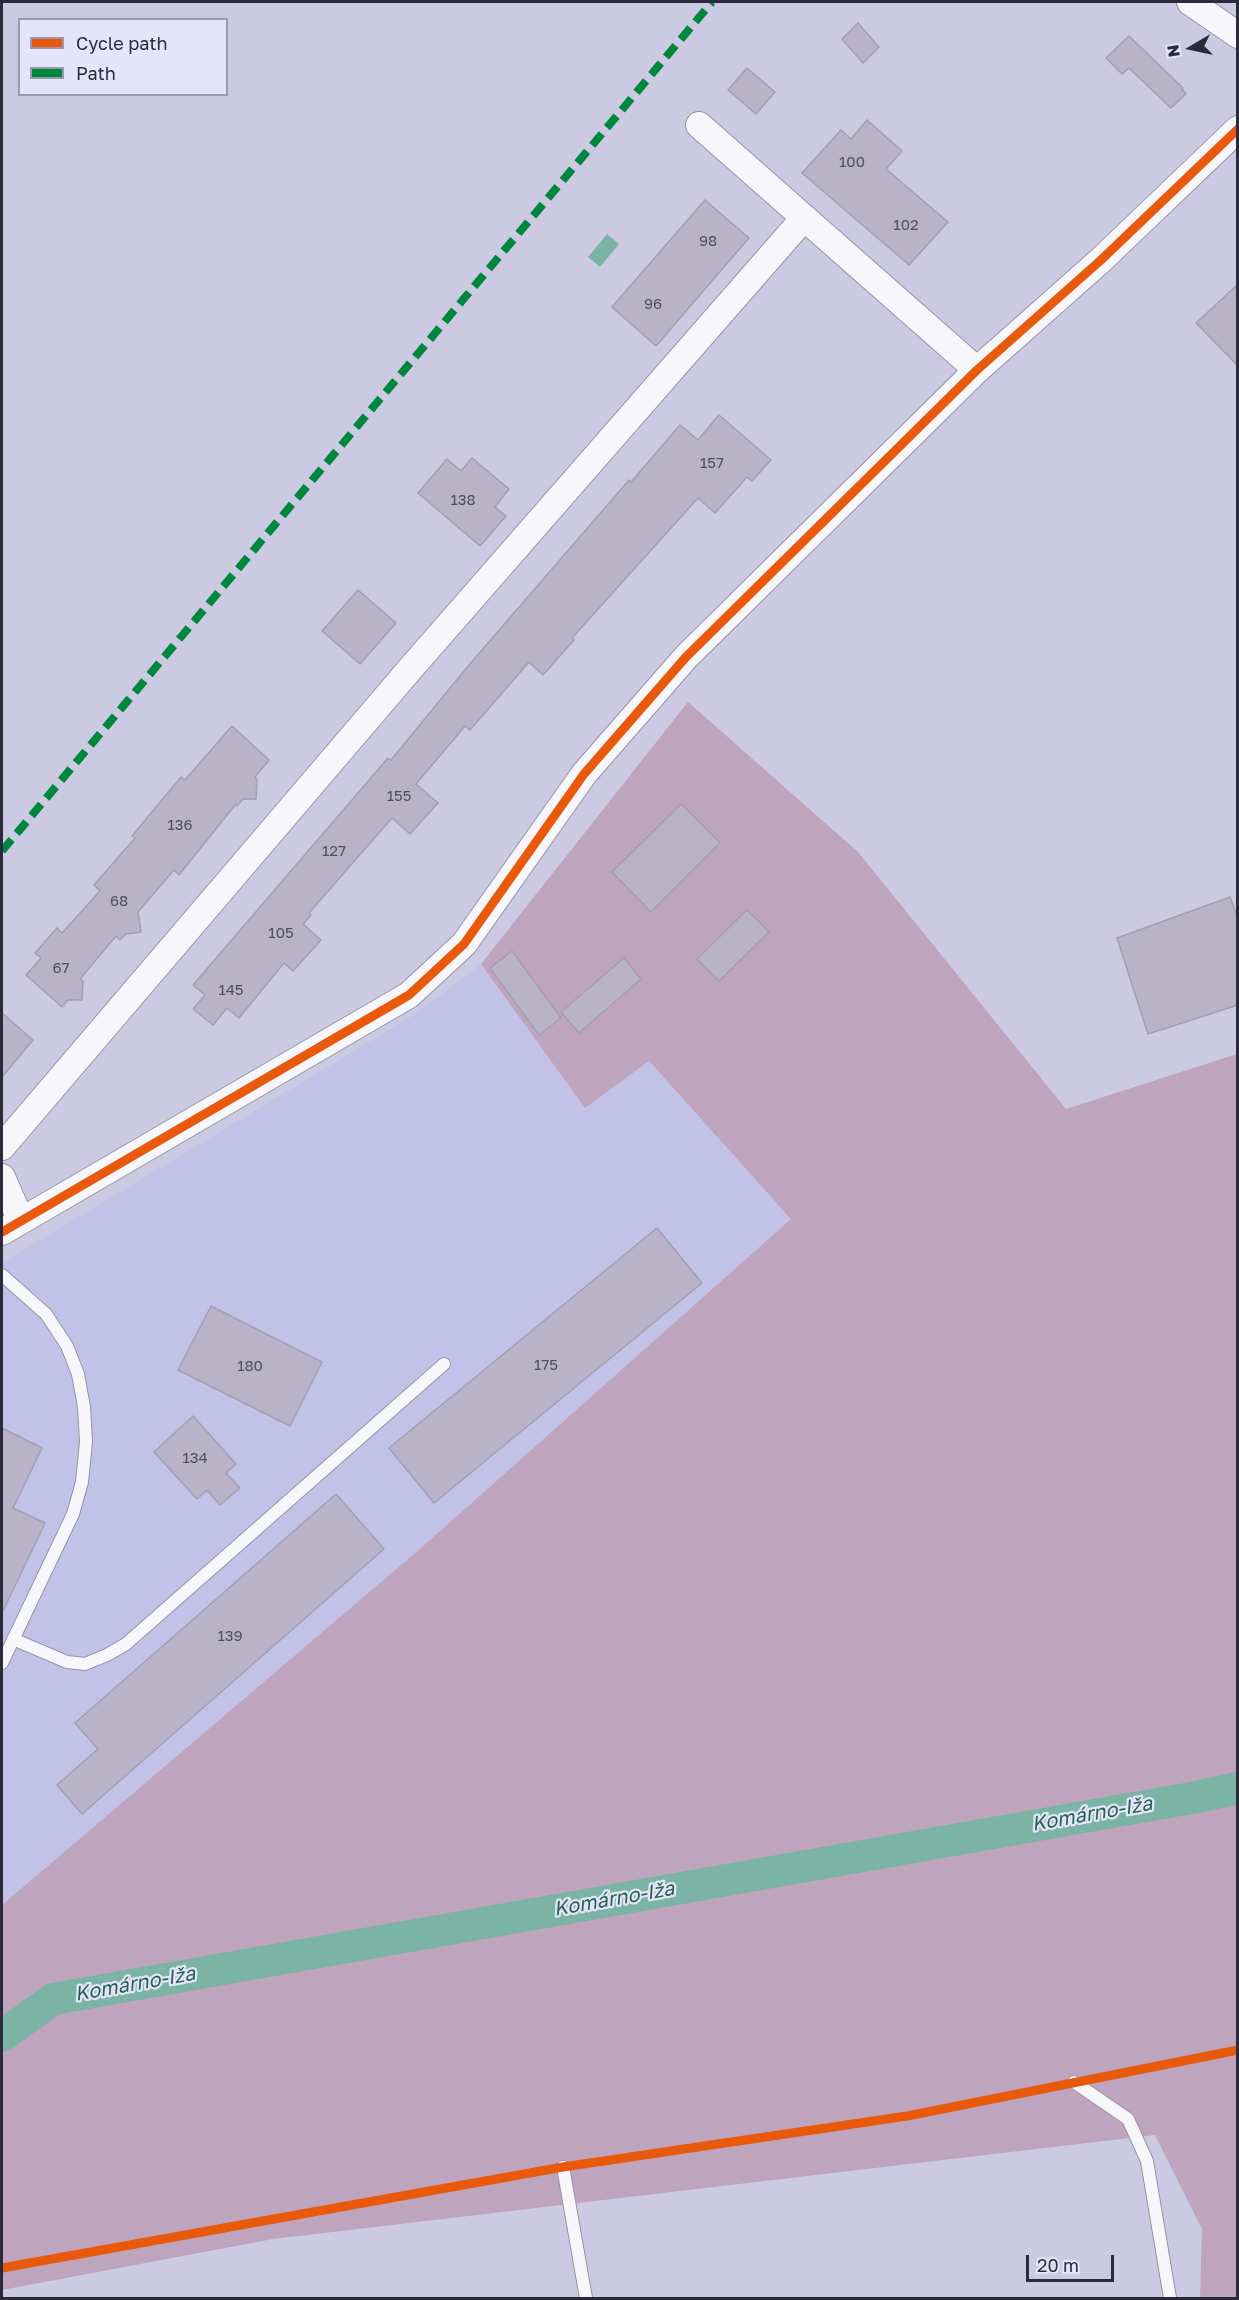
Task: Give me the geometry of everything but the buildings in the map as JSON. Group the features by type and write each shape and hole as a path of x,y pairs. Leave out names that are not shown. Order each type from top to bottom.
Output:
{"street":[{"path":"1191,2 1238,35"},
{"path":"699,125 977,370"},
{"path":"2,1177 11,1226 409,995 464,944 584,774 686,657 977,370 1101,260 1238,129"},
{"path":"2,1147 404,676 804,218"}],"lane":[{"path":"2,1275 46,1314 67,1346 78,1374 86,1442 82,1482 73,1514 2,1663"},
{"path":"13,1639 67,1662 85,1664 126,1644 444,1364"},
{"path":"1074,2082 1128,2119 1147,2161 1170,2298"},
{"path":"563,2167 586,2298"}],"shaded area":[{"path":"607,234 619,244 600,267 588,257"},
{"path":"688,702 858,852 1066,1109 1237,1054 1237,2298 1200,2298 1202,2229 1155,2135 273,2239 2,2290 2,1905 421,1548 791,1219 649,1061 585,1108 481,964"},
{"path":"481,964 585,1108 649,1061 791,1219 421,1548 2,1905 2,1263 417,1013"}],"waterway":[{"name":"Komárno-Iža","path":"2,2036 53,1999 1238,1788"}],"marked path":[{"path":"2,851 712,2"}],"cycle path":[{"path":"2,1232 409,995 464,944 584,774 686,657 977,370 1101,260 1238,129"},
{"path":"2,2268 563,2167 907,2116 1238,2050"}]}
